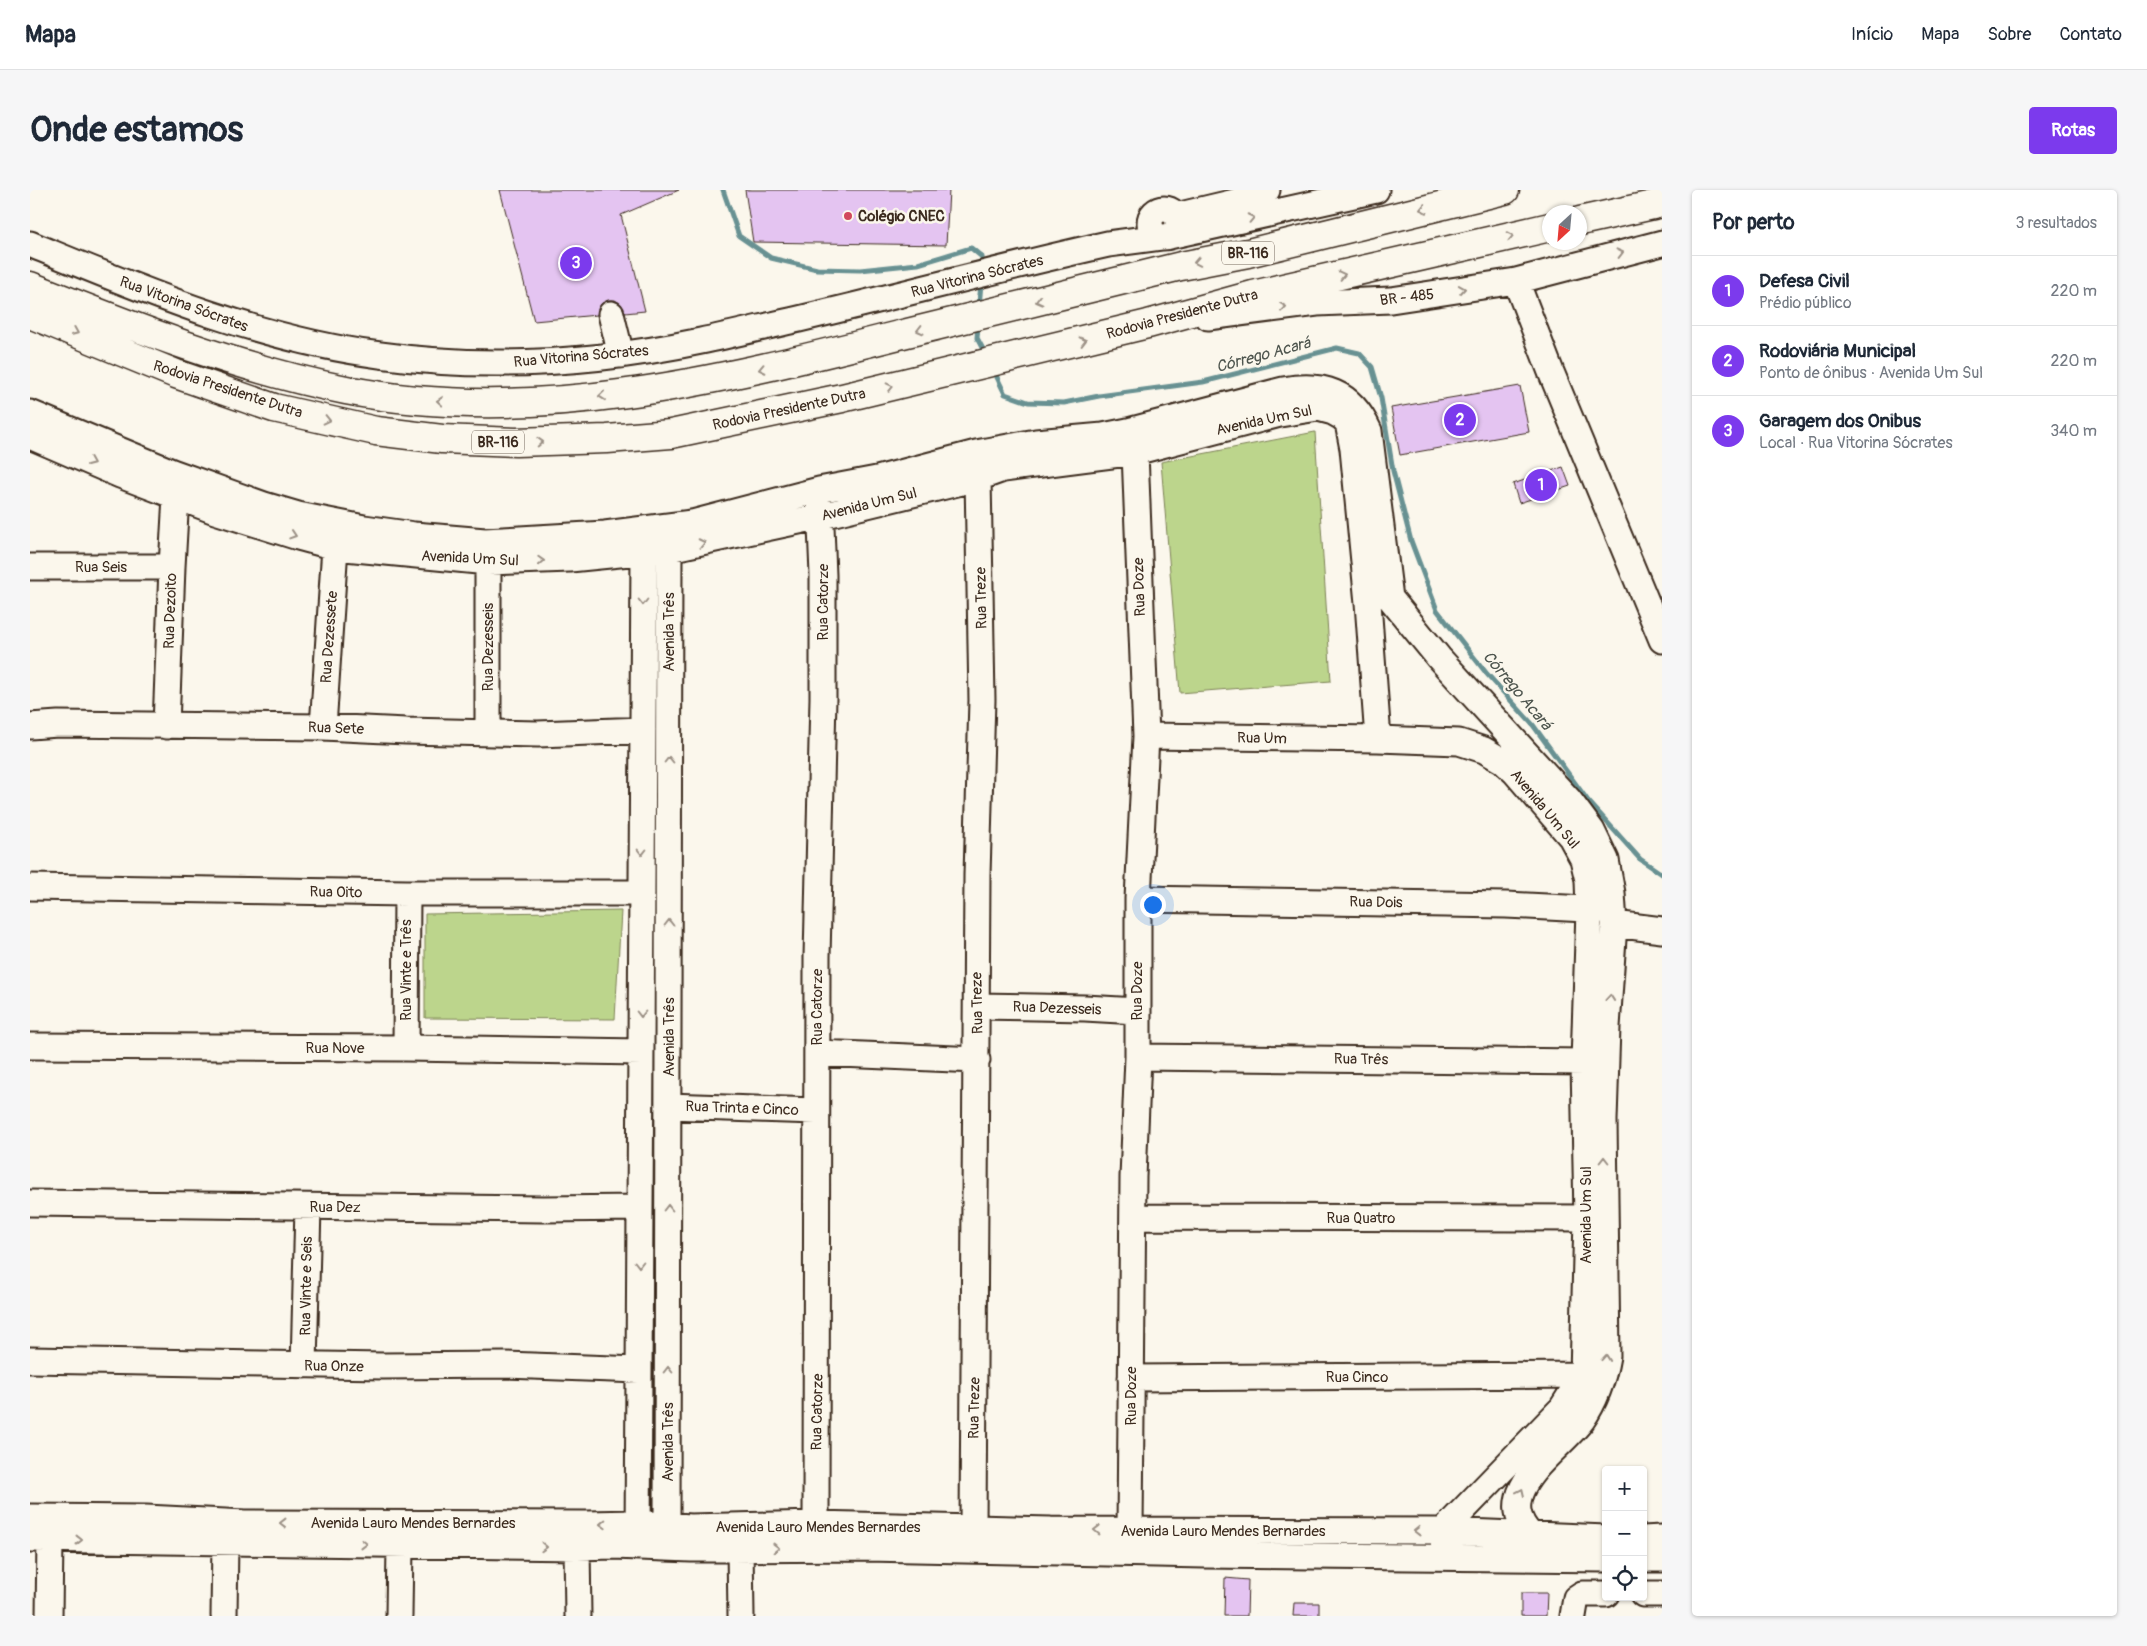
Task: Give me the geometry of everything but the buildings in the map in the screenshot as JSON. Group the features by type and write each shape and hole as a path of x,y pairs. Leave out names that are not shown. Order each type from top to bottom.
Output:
{"highway":[{"name":"Rodovia Presidente Dutra","path":"30,286 175,343 273,372 347,390 403,398 457,402 509,403 575,399 690,384 776,366 1181,266 1248,253 1505,190"},
{"path":"1587,219 1662,203"},
{"name":"Rodovia Presidente Dutra","path":"30,314 176,374 274,408 376,432 442,440 516,442 607,439 671,434 842,398 990,364 1252,296 1542,229"}],"street":[{"path":"1164,214 1376,190"},
{"path":"1164,214 1235,202 1260,191"},
{"name":"Rua Vitorina Sócrates","path":"30,244 197,311 253,329 328,346 380,355 460,362 528,363 621,354 699,342 1108,244 1164,214"},
{"name":"BR - 485","path":"1148,324 1317,303 1391,300 1516,281 1662,243"},
{"path":"1516,281 1551,372 1662,640"},
{"path":"611,314 621,354"},
{"name":"Avenida Um Sul","path":"30,413 48,437 176,496 215,511 259,514 329,523 412,545 488,562 571,548 692,523 822,516 879,490 976,453 1036,442 1103,436 1128,431 1283,390 1305,386 1322,388 1338,393 1364,419 1369,431 1379,600 1378,739 1459,742 1484,750 1503,761 1560,807 1600,844 1609,875 1606,914 1612,970 1595,1189 1587,1218 1607,1356 1605,1371 1596,1396 1571,1415 1443,1531"},
{"name":"Avenida Um Sul","path":"48,437 172,472 259,514 335,547 485,542 644,553 669,549 747,521 820,490 879,490 978,478 1003,469 1135,452 1280,414 1318,408 1333,412 1342,417 1348,424 1379,600 1439,658 1560,807"},
{"name":"Rua Doze","path":"1130,1530 1134,1177 1138,1057 1138,899 1146,736 1135,452"},
{"name":"Rua Treze","path":"973,1528 977,875 982,700 978,478"},
{"name":"Rua Catorze","path":"816,1524 818,1385 817,957 823,698 822,516 820,490"},
{"name":"Rua Dezoito","path":"166,726 176,496"},
{"name":"Rua Dezessete","path":"323,727 335,547"},
{"name":"Avenida Três","path":"669,549 668,1434 683,1533"},
{"name":"Avenida Três","path":"638,1547 644,553"},
{"name":"Rua Dezesseis","path":"488,562 488,731"},
{"name":"Rua Seis","path":"30,567 172,567"},
{"path":"643,666 669,663"},
{"name":"Rua Sete","path":"30,726 58,724 323,727 538,734 643,730"},
{"name":"Rua Um","path":"1146,736 1378,739"},
{"path":"642,824 669,824"},
{"name":"Rua Oito","path":"30,887 407,893 642,894"},
{"name":"Rua Vinte e Três","path":"406,1048 407,893"},
{"name":"Rua Dois","path":"1138,899 1506,905 1606,914 1662,930"},
{"name":"Avenida Um Sul","path":"1531,1535 1522,1525 1518,1516 1516,1504 1518,1495 1571,1415 1583,1375 1596,1288 1595,1189 1584,1062 1586,969 1606,914"},
{"path":"641,954 669,950"},
{"path":"1586,969 1612,970"},
{"name":"Rua Dezesseis","path":"976,1006 1137,1011"},
{"name":"Rua Nove","path":"30,1046 406,1048 640,1052"},
{"path":"818,1053 977,1060"},
{"name":"Rua Três","path":"1138,1057 1584,1062"},
{"name":"Rua Trinta e Cinco","path":"668,1106 816,1111"},
{"path":"640,1154 668,1154"},
{"name":"Rua Dez","path":"30,1203 308,1207 640,1208"},
{"name":"Rua Vinte e Seis","path":"304,1365 308,1207"},
{"name":"Rua Quatro","path":"1134,1217 1587,1218"},
{"path":"639,1301 668,1300"},
{"name":"Rua Onze","path":"30,1360 304,1365 506,1365 638,1370"},
{"name":"Rua Cinco","path":"1131,1378 1583,1375"},
{"path":"638,1434 668,1434"},
{"name":"Avenida Lauro Mendes Bernardes","path":"30,1517 145,1529 225,1541 416,1524 500,1534 577,1547 638,1547 683,1533 816,1524 905,1538 973,1528 1051,1541 1130,1530 1352,1544 1444,1556 1573,1548 1602,1539"},
{"name":"Avenida Lauro Mendes Bernardes","path":"40,1540 145,1529 245,1523 400,1545 587,1524 638,1523 740,1548 905,1538 1352,1544 1443,1531 1531,1535 1602,1558"},
{"path":"1443,1531 1444,1556"},
{"path":"1647,1539 1662,1538"},
{"path":"40,1540 49,1616"},
{"path":"224,1616 225,1541"},
{"path":"399,1616 400,1545"},
{"path":"577,1547 578,1616"},
{"path":"740,1548 741,1616"},
{"path":"1647,1559 1662,1559"},
{"path":"1573,1616 1576,1598 1582,1594 1602,1594"},
{"path":"1647,1594 1662,1594"}],"green space":[{"path":"1315,432 1331,681 1180,693 1161,462"},
{"path":"621,911 615,1019 425,1018 425,914"}],"waterway":[{"name":"Córrego Acará","path":"723,190 739,236 771,258 817,269 860,270 918,264 971,248 982,257 982,267"},
{"name":"Córrego Acará","path":"979,307 981,283"},
{"name":"Córrego Acará","path":"978,325 977,338 986,355"},
{"name":"Córrego Acará","path":"993,369 1005,394 1028,402 1064,403 1099,396 1203,382 1337,348 1359,353 1372,367 1381,398 1393,471 1411,541 1437,610 1487,674 1533,725 1588,801 1640,859 1662,874"}],"place":[{"name":"Colégio CNEC","path":"848,216"},
{"name":"Garagem dos Onibus","path":"576,263"},
{"name":"Rodoviária Municipal","path":"1460,420"},
{"name":"Defesa Civil","path":"1541,485"}]}
